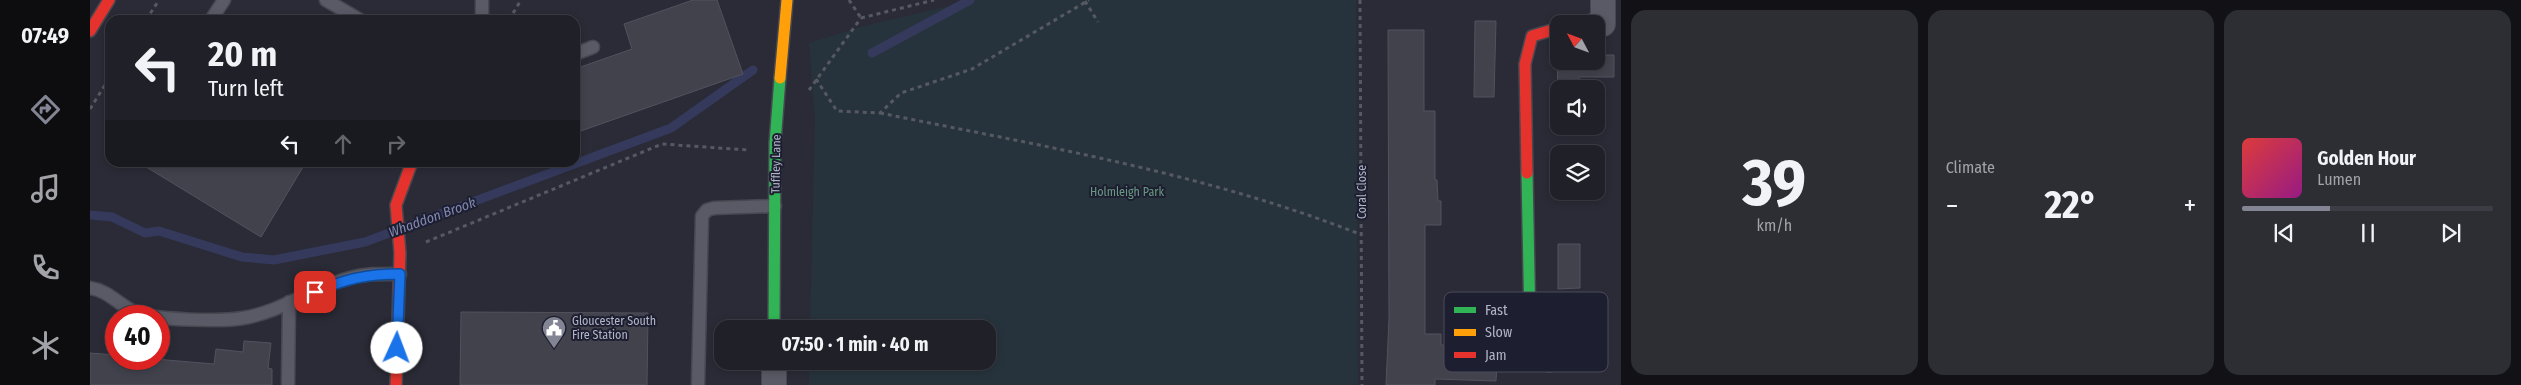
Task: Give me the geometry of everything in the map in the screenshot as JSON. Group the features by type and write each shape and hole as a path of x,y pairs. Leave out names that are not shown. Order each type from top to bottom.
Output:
{"main road":[{"path":"90,30 109,0"},
{"name":"Tuffley Lane","path":"774,320 776,152 787,0"},
{"path":"1529,292 1525,64 1532,36 1550,31"},
{"path":"396,385 400,253 396,205 410,167"}],"street":[{"path":"1602,15 1603,0"},
{"path":"774,370 774,385"}],"lane":[{"path":"214,15 224,0"},
{"path":"326,0 352,15"},
{"path":"482,0 482,15"},
{"path":"580,52 593,47"},
{"path":"698,385 702,216 708,210 714,208 775,206"},
{"path":"90,288 111,295 136,312 211,320 244,318 349,278 368,274 400,274"},
{"path":"288,385 289,302"}],"path":[{"path":"149,15 159,0"},
{"path":"512,15 521,0"},
{"path":"849,0 860,18"},
{"path":"806,95 860,18 934,0"},
{"path":"880,113 901,93 972,69 1086,0 1098,22"},
{"name":"Coral Close","path":"1360,0 1362,385"},
{"path":"816,79 837,111 880,113 1146,168 1308,213 1362,235"},
{"path":"90,109 105,86"},
{"path":"400,253 662,144 776,152"}],"green space":[{"name":"Holmleigh Park","path":"974,0 1356,0 1358,385 809,385 809,370 996,370 996,320 810,320 815,119 809,43 864,26"}],"building":[{"path":"693,0 717,0 743,74 580,131 580,67 632,49 624,24"},
{"path":"1475,21 1496,21 1494,97 1474,97"},
{"path":"1388,30 1424,30 1424,111 1435,111 1435,180 1437,180 1438,201 1441,201 1441,225 1425,225 1425,334 1441,334 1441,345 1444,345 1444,372 1497,372 1496,381 1435,379 1435,385 1386,385 1389,318"},
{"path":"1605,55 1614,55 1614,77 1579,77 1579,80 1558,80 1557,70 1605,70"},
{"path":"146,167 303,167 261,237"},
{"path":"1558,244 1580,244 1580,288 1558,289"},
{"name":"Gloucester South Fire Station","path":"461,312 648,313 647,385 460,385"},
{"path":"244,341 271,343 268,368 272,369 272,385 90,385 90,353 105,354 105,370 170,370 170,360 214,364 216,349 243,352"}],"waterway":[{"name":"Whaddon Brook","path":"872,53 970,0"},
{"name":"Whaddon Brook","path":"580,162 671,128 753,70"},
{"name":"Whaddon Brook","path":"90,215 112,217 145,233 159,231 242,257 274,260 365,242 566,167"}],"traffic: fast":[{"path":"774,320 775,143 780,78"},
{"path":"1527,173 1529,292"}],"traffic: slow":[{"path":"780,78 787,0"}],"traffic: jam":[{"path":"90,31 109,0"},
{"path":"1527,173 1525,64 1532,36 1550,31"},
{"path":"396,385 400,253 396,205 410,167"}],"place":[{"name":"Gloucester South Fire Station","path":"554,349"}],"route":[{"path":"315,292 349,278 368,274 400,274 397,348"}]}
